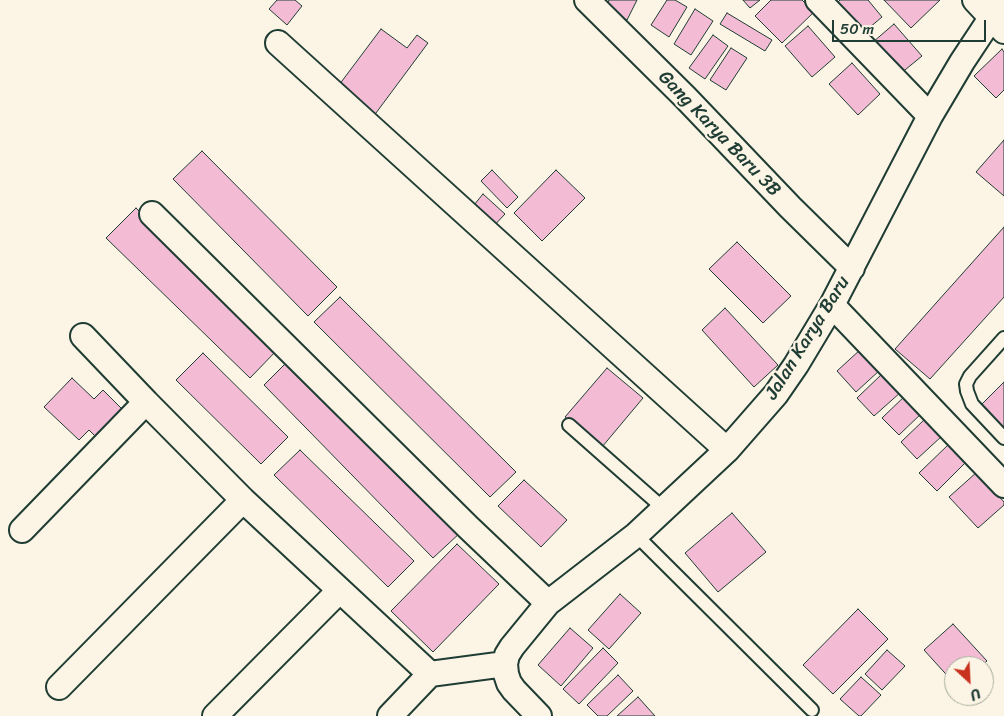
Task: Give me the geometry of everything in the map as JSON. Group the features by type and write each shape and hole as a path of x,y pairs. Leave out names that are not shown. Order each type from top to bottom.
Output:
{"street":[{"name":"Gang Karya Baru 3B","path":"586,0 685,97 790,207 852,268"},
{"path":"818,0 930,116"},
{"path":"974,0 999,16"},
{"name":"Jalan Karya Baru","path":"506,664 507,656 512,647 548,603 636,535 726,450 776,394 832,305 930,116 999,16"},
{"path":"278,43 726,450"},
{"path":"152,214 454,513 548,603"},
{"path":"832,305 1004,485"},
{"path":"83,336 243,500 430,674"},
{"path":"22,530 146,402"},
{"path":"59,687 243,500"},
{"path":"215,716 339,590"},
{"path":"390,716 430,674 506,664 506,674 514,690 539,716"}],"lane":[{"path":"1004,338 970,376 966,384 972,404 1004,438"},
{"path":"569,426 663,508"},
{"path":"636,535 812,710"}],"building":[{"path":"277,0 295,0 302,6 287,25 269,9"},
{"path":"609,0 637,0 627,20 605,10"},
{"path":"667,0 675,0 687,7 669,37 651,25"},
{"path":"743,0 760,0 750,8"},
{"path":"771,0 802,0 814,12 782,43 755,16"},
{"path":"840,0 868,0 882,17 863,33 837,3"},
{"path":"884,0 940,0 911,28"},
{"path":"695,9 713,21 691,55 674,44"},
{"path":"727,13 772,40 765,51 720,24"},
{"path":"894,24 922,56 900,74 873,42"},
{"path":"808,26 835,57 812,77 785,46"},
{"path":"381,29 407,48 417,35 428,43 373,117 336,89"},
{"path":"713,35 728,46 705,79 689,68"},
{"path":"731,48 747,58 726,90 710,80"},
{"path":"1002,49 1004,52 1004,90 996,98 974,76"},
{"path":"852,63 880,94 858,115 829,84"},
{"path":"1004,140 1004,196 976,172"},
{"path":"202,151 337,287 308,316 173,179"},
{"path":"492,170 518,197 507,208 481,181"},
{"path":"556,170 585,198 542,241 514,213"},
{"path":"483,194 505,214 490,230 469,211"},
{"path":"136,208 279,348 250,378 106,238"},
{"path":"1004,227 1004,297 930,379 895,349"},
{"path":"737,242 791,296 763,323 709,269"},
{"path":"340,297 516,472 490,497 314,322"},
{"path":"725,308 778,365 754,387 702,330"},
{"path":"861,349 880,370 856,392 837,371"},
{"path":"203,353 288,437 261,464 176,380"},
{"path":"291,358 461,532 433,558 264,385"},
{"path":"607,368 643,398 602,447 565,417"},
{"path":"883,373 901,392 874,416 857,398"},
{"path":"72,378 94,399 103,390 124,411 97,438 89,430 79,440 44,407"},
{"path":"1004,382 1004,432 979,407"},
{"path":"907,394 924,411 899,435 882,418"},
{"path":"926,418 942,436 917,459 901,442"},
{"path":"949,444 966,462 937,491 919,473"},
{"path":"300,450 414,561 388,587 274,475"},
{"path":"977,472 1004,502 1004,505 978,528 949,497"},
{"path":"524,480 567,520 541,547 498,506"},
{"path":"732,513 766,552 718,592 685,553"},
{"path":"457,544 499,584 433,652 391,611"},
{"path":"620,594 641,613 609,649 588,630"},
{"path":"858,609 888,639 833,694 803,665"},
{"path":"953,624 982,656 944,656 944,672 924,650"},
{"path":"570,628 593,648 561,686 538,665"},
{"path":"603,648 618,663 579,704 563,689"},
{"path":"887,650 905,666 882,690 865,674"},
{"path":"618,675 633,691 607,716 598,716 587,705"},
{"path":"861,677 881,695 859,716 840,699"},
{"path":"638,697 655,716 617,716"}]}
